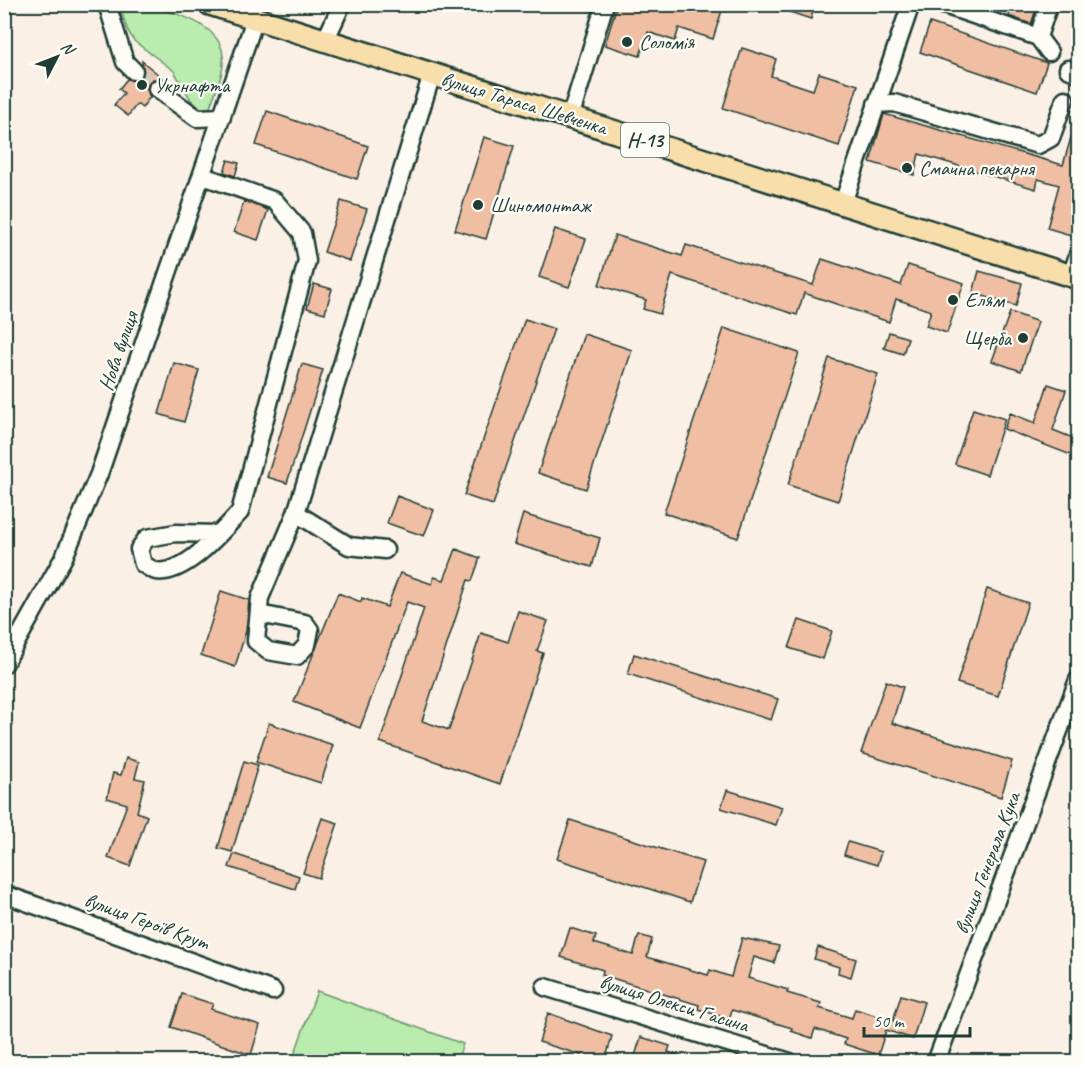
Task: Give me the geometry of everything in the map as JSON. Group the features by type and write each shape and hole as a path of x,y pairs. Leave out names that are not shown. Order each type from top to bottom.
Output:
{"main road":[{"name":"вулиця Тараса Шевченка","path":"210,4 1075,277"}],"street":[{"path":"107,4 124,62 134,71"},
{"path":"325,41 342,4"},
{"path":"570,118 605,4"},
{"path":"843,203 911,4"},
{"path":"941,4 989,12 1038,37 1049,52"},
{"path":"1038,37 1049,4"},
{"name":"Нова вулиця","path":"4,664 64,556 99,474 255,19"},
{"path":"259,614 260,598 296,513 432,74"},
{"path":"157,89 197,118 222,117"},
{"path":"876,105 894,103 1038,145 1051,138 1065,99"},
{"path":"203,176 275,201 302,233 307,261 240,512 219,534"},
{"path":"1075,277 1078,255"},
{"path":"296,513 349,546 385,550"},
{"name":"вулиця Генерала Кука","path":"936,1062 1078,680"},
{"name":"вулиця Героїв Крут","path":"4,894 273,991"},
{"name":"вулиця Олекси Гасина","path":"545,987 790,1062"}],"green space":[{"path":"124,5 168,11 199,24 211,32 219,43 223,63 209,110 204,111 191,100 174,71 134,41 127,29 121,10"},
{"path":"317,991 463,1044 457,1061 292,1061"}],"building":[{"path":"617,4 631,4 650,10 652,4 663,4 684,11 686,4 724,4 713,39 679,28 675,41 648,32 640,56 605,45"},
{"path":"775,4 815,4 811,19 774,7"},
{"path":"1013,4 1038,4 1031,24 1009,16"},
{"path":"930,23 1047,63 1037,92 920,52"},
{"path":"742,48 776,59 771,76 813,90 819,73 858,85 839,146 723,108"},
{"path":"142,61 165,80 153,79 149,82 147,88 150,97 142,108 137,104 128,116 114,105 124,93 119,89 127,79 136,81 142,78 144,73"},
{"path":"267,111 368,146 357,179 256,145"},
{"path":"884,114 1063,165 1075,124 1078,124 1078,207 1071,235 1047,228 1059,185 1038,179 1036,189 919,154 914,175 870,162"},
{"path":"484,137 514,146 486,239 455,230"},
{"path":"228,160 239,163 235,176 224,172"},
{"path":"244,201 268,210 258,240 234,232"},
{"path":"341,201 367,209 350,261 324,252"},
{"path":"555,229 586,239 569,287 539,277"},
{"path":"615,235 682,256 686,245 813,285 822,259 901,285 908,265 964,283 947,333 926,326 931,311 896,299 889,322 804,293 797,315 672,275 660,314 643,309 646,300 599,285"},
{"path":"979,271 1022,283 1016,306 973,293"},
{"path":"314,284 332,289 325,313 307,308"},
{"path":"1010,312 1038,322 1021,371 992,361"},
{"path":"525,319 554,329 493,505 464,495"},
{"path":"724,328 799,353 738,538 664,513"},
{"path":"889,332 908,338 903,354 884,348"},
{"path":"584,334 632,350 586,489 538,473"},
{"path":"829,358 878,374 838,501 788,485"},
{"path":"174,363 199,370 184,422 159,414"},
{"path":"302,364 323,370 287,483 267,477"},
{"path":"1048,384 1066,390 1053,430 1078,440 1076,457 1004,429 1010,413 1035,423"},
{"path":"973,409 1005,419 987,475 955,464"},
{"path":"397,496 434,510 424,536 387,523"},
{"path":"523,514 600,538 592,567 514,544"},
{"path":"456,549 480,558 472,581 468,580 422,721 449,730 481,633 508,642 518,611 548,621 537,651 543,653 500,784 380,742 424,608 407,602 360,728 294,702 338,593 361,602 362,598 387,607 400,573 432,584 434,577 444,580"},
{"path":"987,589 1028,603 998,696 957,683"},
{"path":"221,591 249,600 246,631 235,667 201,655"},
{"path":"799,620 832,631 823,659 789,648"},
{"path":"634,654 778,699 771,720 628,674"},
{"path":"886,681 903,687 892,723 1012,761 1001,797 861,753"},
{"path":"269,723 333,745 321,783 256,762"},
{"path":"126,758 139,762 135,778 145,780 137,812 147,816 130,866 108,858 127,804 107,798 113,773 121,775"},
{"path":"244,761 258,765 232,852 218,848"},
{"path":"727,790 782,807 776,825 721,808"},
{"path":"322,818 338,823 319,878 303,873"},
{"path":"570,820 703,862 690,902 557,859"},
{"path":"848,842 881,852 877,865 844,855"},
{"path":"234,854 299,876 295,889 229,867"},
{"path":"570,928 596,936 594,943 633,955 639,935 652,939 647,957 708,975 710,970 731,977 742,938 779,946 774,963 754,957 748,978 788,990 787,993 821,1003 819,1008 852,1018 855,1009 893,1021 901,995 924,1002 913,1039 886,1030 878,1055 844,1044 846,1039 815,1029 812,1038 791,1031 792,1028 732,1010 729,1019 698,1009 699,1005 602,975 603,970 561,957"},
{"path":"818,947 856,959 851,977 838,973 839,967 814,959"},
{"path":"182,994 213,1004 211,1009 260,1025 251,1055 171,1027"},
{"path":"548,1013 612,1036 605,1062 579,1062 581,1055 539,1042"},
{"path":"641,1037 670,1046 668,1052 691,1059 690,1062 633,1062"}],"tunnel":[{"path":"134,71 157,89"}],"place":[{"name":"Соломiя","path":"627,42"},
{"name":"Укрнафта","path":"142,85"},
{"name":"Смачна пекарня","path":"907,168"},
{"name":"Шиномонтаж","path":"478,205"},
{"name":"Елям","path":"953,300"},
{"name":"Щерба","path":"1023,338"}]}
